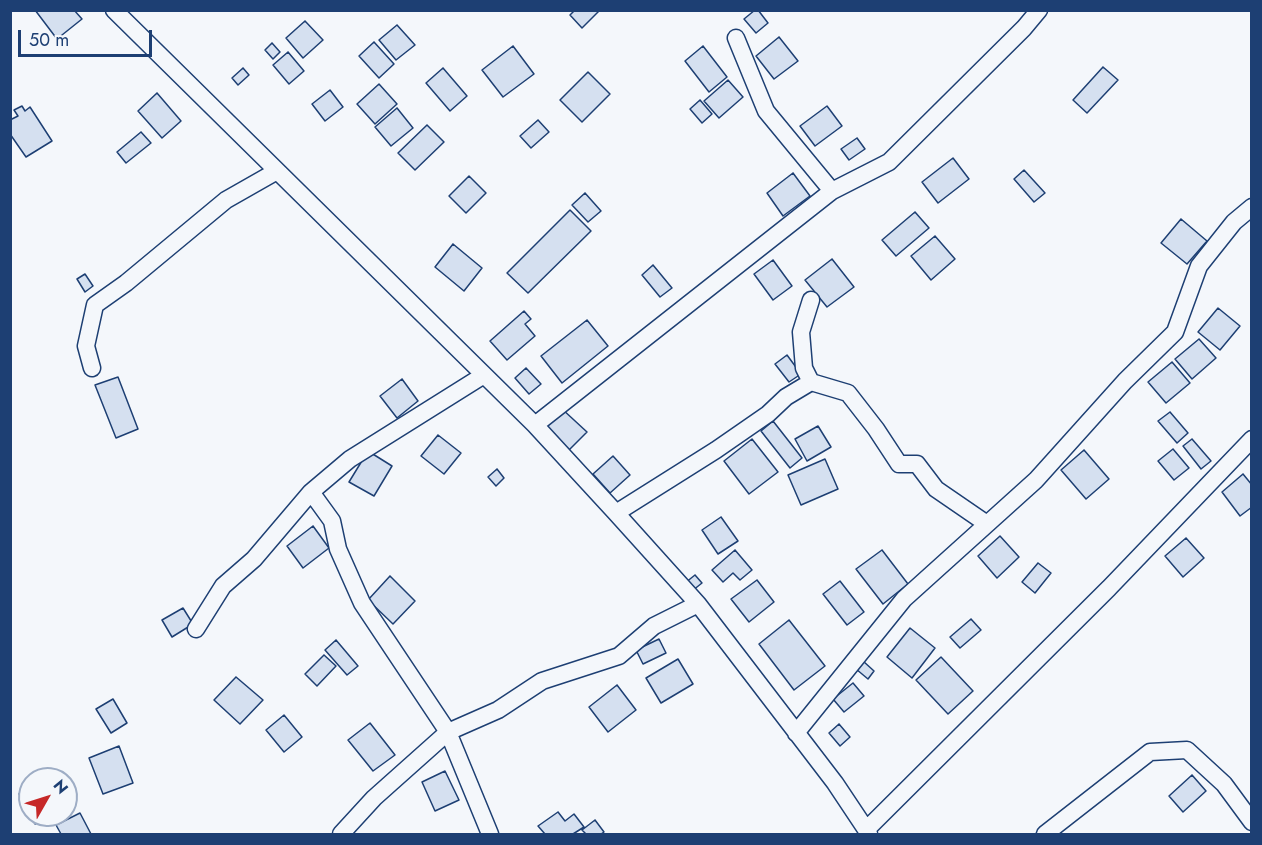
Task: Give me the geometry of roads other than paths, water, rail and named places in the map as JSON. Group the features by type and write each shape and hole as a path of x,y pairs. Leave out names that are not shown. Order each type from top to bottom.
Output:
{"street":[{"path":"114,10 535,425 616,513 698,604 835,783 868,832 1109,588 1251,439"},
{"path":"535,425 832,191 889,162 1024,28 1039,10"},
{"path":"736,38 766,111 832,191"},
{"path":"92,368 86,346 95,305 126,283 226,200 277,171"},
{"path":"796,733 904,599 1036,480 1125,381 1175,332 1199,266 1234,222 1251,207"},
{"path":"811,300 801,332 804,368 811,382 848,393 899,464 916,464 936,489 987,524"},
{"path":"196,629 223,586 254,559 311,492 350,459 484,375"},
{"path":"616,513 716,450 768,414 786,397 811,382"},
{"path":"311,492 332,521 338,549 362,603 448,732 490,834"},
{"path":"340,834 374,798 448,732 498,710 542,681 619,656 654,626 698,604"},
{"path":"1045,834 1150,752 1187,750 1224,784 1251,822"}]}
